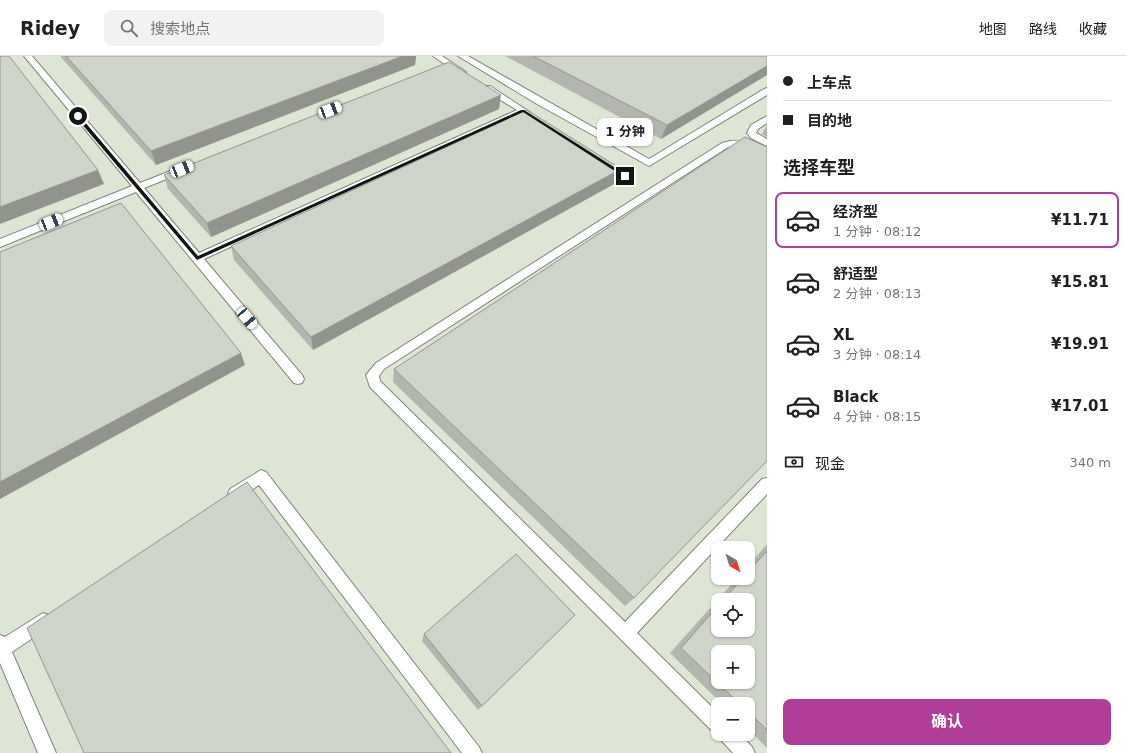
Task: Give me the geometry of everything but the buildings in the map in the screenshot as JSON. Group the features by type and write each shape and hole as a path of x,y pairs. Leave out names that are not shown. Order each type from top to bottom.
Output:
{"lane":[{"path":"28,56 298,379"},
{"path":"437,56 444,65 467,75"},
{"path":"462,56 649,163 767,91"},
{"path":"479,83 536,119"},
{"path":"197,258 523,111"},
{"path":"767,119 754,127 751,133 767,143"},
{"path":"711,718 374,383 372,375 386,362 725,145 731,142 738,143 767,155"},
{"path":"600,159 625,176"},
{"path":"0,243 189,166"},
{"path":"221,503 261,476 473,753"},
{"path":"626,633 767,484"},
{"path":"47,753 2,645 56,613"},
{"path":"734,741 746,753"}],"shaded area":[{"path":"0,56 767,56 767,753 0,753"}],"route":[{"path":"78,116 197,258 523,111 625,176"}]}
